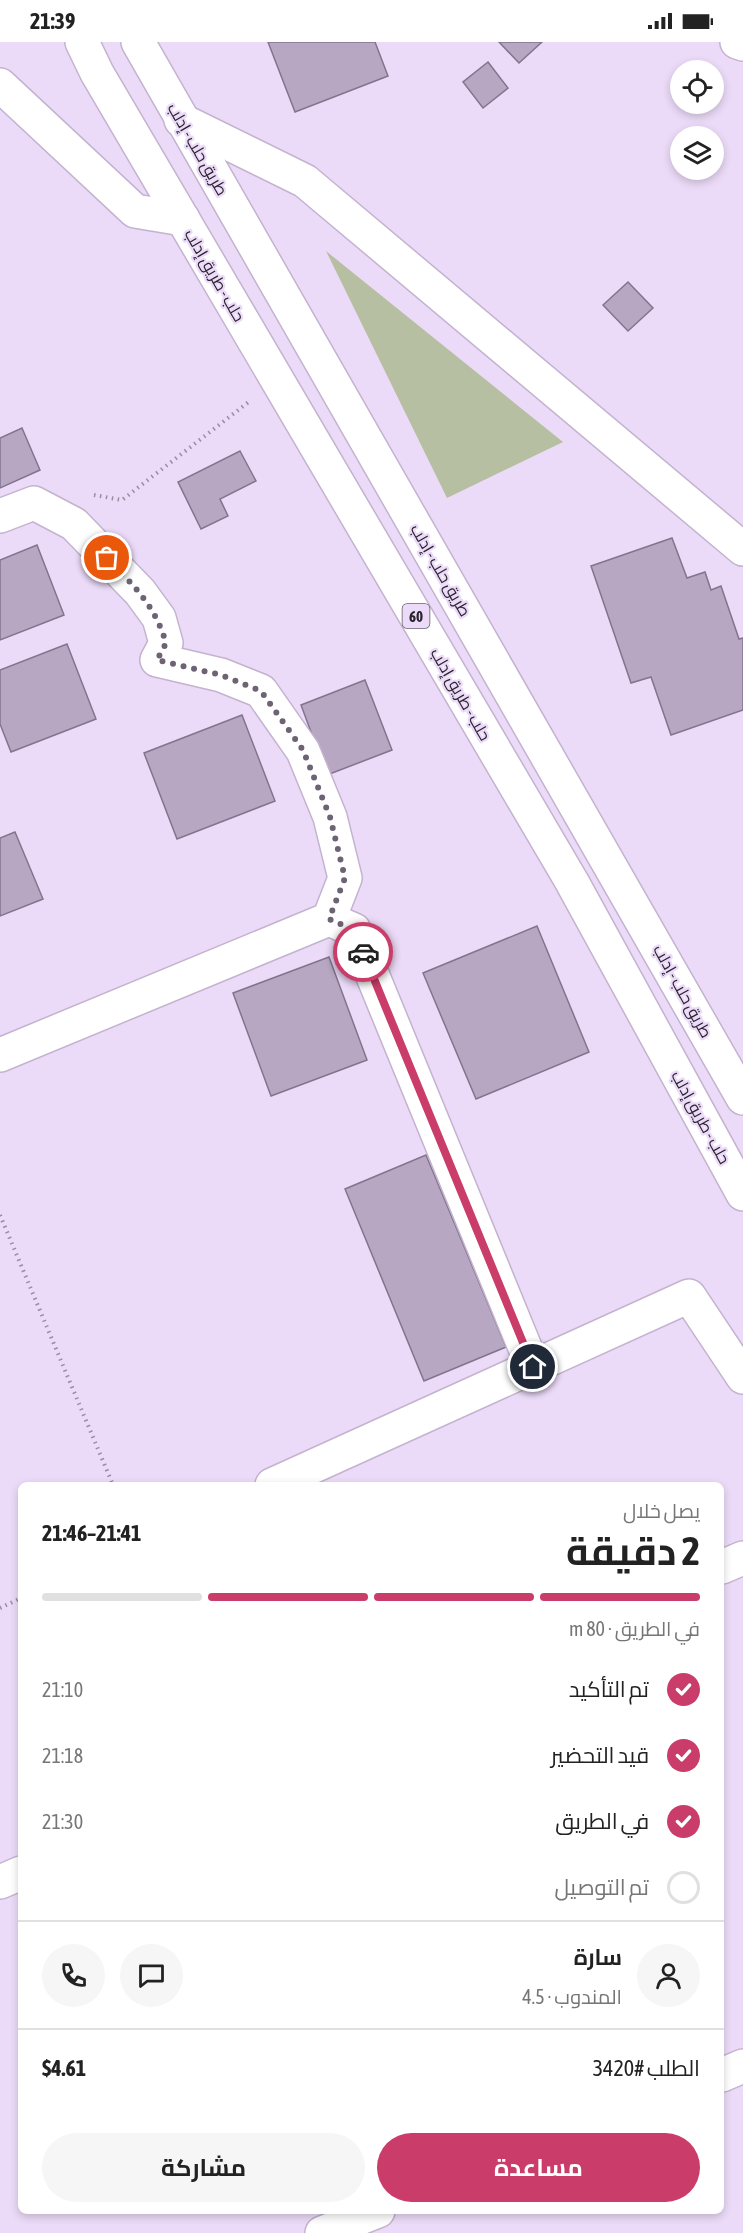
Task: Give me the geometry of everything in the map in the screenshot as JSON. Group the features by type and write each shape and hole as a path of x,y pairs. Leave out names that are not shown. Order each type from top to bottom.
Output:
{"main road":[{"name":"حلب - طريق إدلب","path":"82,42 97,73 572,882 743,1194"},
{"name":"طريق حلب - إدلب","path":"138,42 651,932 743,1098"},
{"path":"737,42 743,44"},
{"path":"0,85 135,211 183,219"},
{"path":"181,120 304,181 743,549"},
{"path":"0,516 34,503 74,524 140,592 159,618 166,643 157,660 221,675 261,691 303,750 330,817 345,878 329,919"},
{"path":"0,1055 329,919 354,930 533,1367"},
{"path":"279,1482 689,1296 743,1377"},
{"path":"724,1566 743,1558"},
{"path":"0,1882 18,1874"},
{"path":"724,2074 743,2066"},
{"path":"322,2233 370,2214"}],"path":[{"path":"91,495 122,500 258,395"},
{"path":"0,1215 112,1482"},
{"path":"0,1608 18,1599"}],"green space":[{"path":"326,251 563,442 447,498"}],"building":[{"path":"268,42 375,42 388,76 295,112"},
{"path":"499,42 542,42 519,63"},
{"path":"488,62 508,88 483,108 463,82"},
{"path":"628,282 653,308 628,331 603,305"},
{"path":"22,428 40,470 0,488 0,438"},
{"path":"240,451 256,481 220,499 228,516 201,529 178,482"},
{"path":"672,538 687,578 705,572 711,590 721,586 739,639 743,638 743,710 671,735 651,677 631,683 591,566"},
{"path":"37,545 64,615 0,640 0,560"},
{"path":"67,644 96,719 11,752 0,724 0,670"},
{"path":"365,680 392,750 327,775 301,705"},
{"path":"242,715 275,801 177,839 144,753"},
{"path":"15,832 43,899 0,916 0,838"},
{"path":"537,926 589,1052 476,1099 423,973"},
{"path":"329,957 367,1060 271,1096 233,993"},
{"path":"426,1155 506,1347 424,1381 345,1189"}],"way so far":[{"path":"107,558 140,592 159,618 166,643 157,660 221,675 261,691 303,750 330,817 345,878 329,919 354,930 363,952"}],"route":[{"path":"363,952 533,1367"}]}
